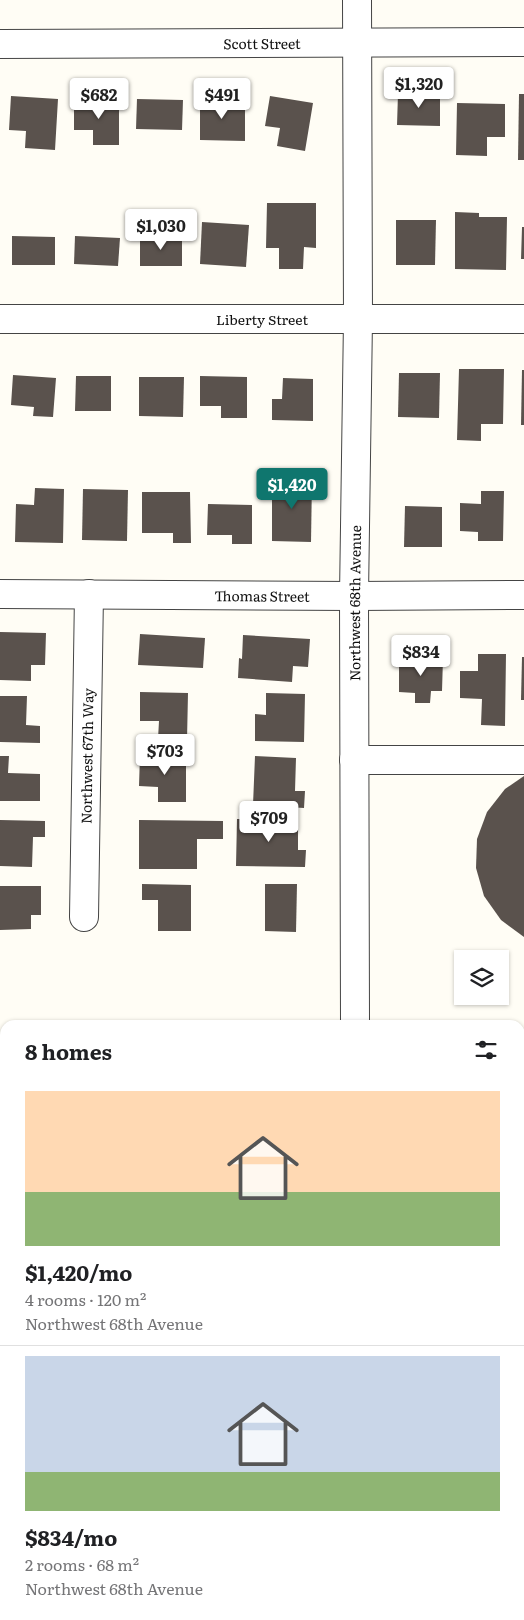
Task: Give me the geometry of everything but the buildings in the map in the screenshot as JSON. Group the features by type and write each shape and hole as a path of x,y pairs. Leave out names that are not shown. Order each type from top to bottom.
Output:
{"street":[{"name":"Northwest 68th Avenue","path":"355,1020 354,596 358,320 357,0"},
{"name":"Scott Street","path":"0,44 524,42"},
{"name":"Liberty Street","path":"0,319 524,319"},
{"name":"Thomas Street","path":"0,594 524,595"},
{"name":"Northwest 67th Way","path":"84,917 89,594"},
{"path":"354,760 524,760"}]}
